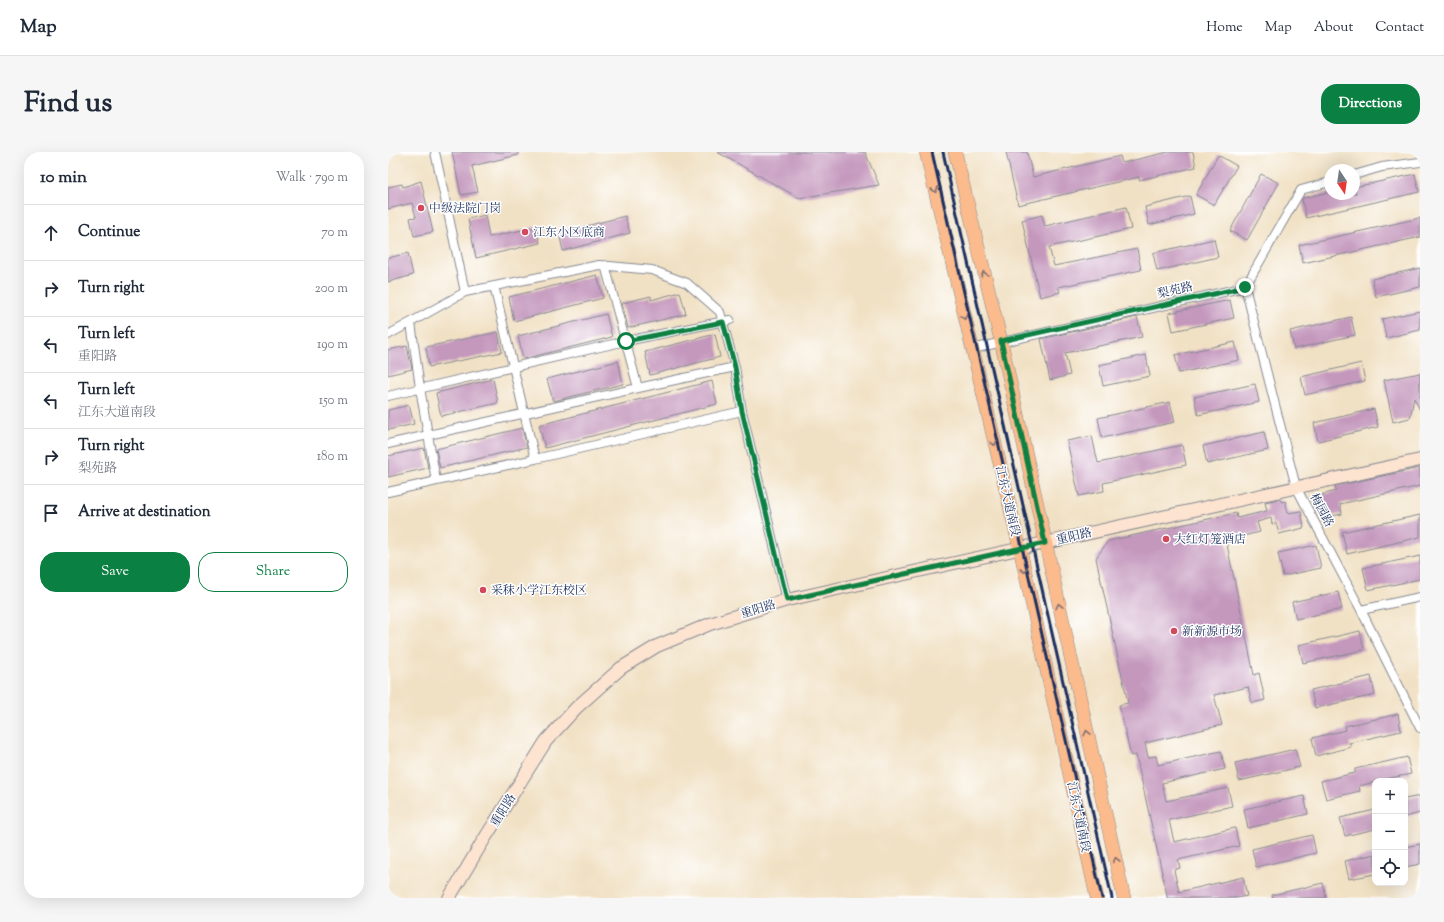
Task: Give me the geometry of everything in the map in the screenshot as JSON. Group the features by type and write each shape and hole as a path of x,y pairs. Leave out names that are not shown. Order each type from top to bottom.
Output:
{"main road":[{"name":"江东大道南段","path":"926,152 1020,549 1097,898"},
{"path":"955,152 1001,341 1124,898"}],"street":[{"path":"435,152 465,292"},
{"path":"1360,173 1382,167 1420,162"},
{"path":"1245,287 1301,190 1324,184"},
{"path":"388,335 465,292 599,265 652,270 687,283 720,312 727,321 742,411 787,600"},
{"path":"605,266 638,388"},
{"path":"494,286 535,458"},
{"name":"梨苑路","path":"972,349 1001,341 1245,287"},
{"name":"梅园路","path":"1245,287 1296,487 1361,610 1420,728"},
{"path":"388,396 626,341 727,321"},
{"path":"411,322 420,388 436,481"},
{"path":"388,444 735,367"},
{"path":"388,492 742,411"},
{"name":"重阳路","path":"449,898 546,741 576,708 621,668 657,646 710,624 787,600 1420,460"},
{"path":"1361,610 1420,597"}],"building":[{"path":"452,152 518,152 518,155 472,166 478,192 461,195"},
{"path":"717,152 865,152 879,185 799,198"},
{"path":"1006,152 1027,152 1033,177 1120,156 1122,163 1168,152 1193,152 1196,167 1139,180 1139,177 1018,205"},
{"path":"1218,155 1237,166 1214,205 1196,195"},
{"path":"1261,174 1279,183 1247,240 1230,231"},
{"path":"1415,174 1419,192 1306,218 1302,200 1303,198 1324,193 1324,200 1360,200 1360,186"},
{"name":"中级法院门岗","path":"421,181 433,232 414,236 410,218 416,217 412,203 388,209 388,187 402,184 403,187"},
{"path":"1190,196 1194,214 1149,225 1145,207"},
{"path":"1126,207 1131,229 1049,247 1054,266 1137,249 1141,270 1058,287 1060,292 1040,297 1022,220 1042,215 1045,226"},
{"name":"江东小区底商","path":"485,215 489,237 536,227 540,243 476,258 468,219"},
{"path":"625,216 630,233 563,251 559,233"},
{"path":"1420,218 1420,237 1303,263 1299,245"},
{"path":"1214,239 1218,257 1157,271 1153,253"},
{"path":"408,253 413,275 388,282 388,258"},
{"path":"1420,268 1420,287 1376,297 1372,279"},
{"path":"597,275 603,298 514,321 509,297"},
{"path":"680,292 686,314 628,328 622,303 651,296 651,300"},
{"path":"1230,300 1234,318 1173,331 1169,313"},
{"path":"1420,311 1420,330 1386,338 1382,319"},
{"path":"606,314 612,337 523,359 518,336"},
{"path":"1137,317 1142,337 1065,353 1070,375 1050,380 1041,339"},
{"path":"1351,317 1355,335 1294,349 1290,331"},
{"path":"498,332 502,352 429,367 426,347"},
{"path":"715,334 720,357 650,375 645,352"},
{"path":"1235,342 1239,360 1179,373 1175,355"},
{"path":"407,346 412,369 388,375 388,350"},
{"path":"1146,355 1150,376 1103,386 1099,365"},
{"path":"618,361 623,384 553,401 547,379"},
{"path":"1361,363 1365,381 1305,395 1301,377"},
{"path":"1420,373 1420,410 1414,398 1410,418 1393,422 1384,380"},
{"path":"493,379 498,403 441,416 436,393"},
{"path":"712,381 717,404 545,448 539,425"},
{"path":"1255,384 1259,402 1198,415 1194,397"},
{"path":"1170,402 1175,422 1102,438 1098,418"},
{"path":"409,405 414,424 388,430 388,410"},
{"path":"1374,409 1378,427 1318,441 1314,423"},
{"path":"522,428 527,447 440,468 436,449"},
{"path":"1264,432 1268,450 1207,464 1203,446"},
{"path":"1092,436 1098,463 1182,445 1186,465 1103,483 1104,491 1079,496 1067,441"},
{"path":"424,448 428,468 388,477 388,456"},
{"path":"1420,468 1420,486 1340,504 1342,514 1326,517 1321,495 1336,491 1335,486"},
{"path":"1279,499 1282,502 1285,501 1288,513 1301,511 1304,528 1279,534 1276,523 1272,524 1271,518 1257,522 1260,532 1226,540 1254,675 1259,673 1265,700 1252,703 1248,687 1214,695 1222,725 1145,743 1148,757 1156,756 1158,765 1221,751 1225,769 1162,783 1166,801 1228,788 1232,806 1169,820 1174,842 1235,828 1239,846 1178,860 1180,868 1174,870 1179,892 1243,877 1247,896 1236,898 1167,898 1136,755 1131,756 1119,705 1128,703 1096,558 1108,541 1236,513 1237,518 1267,511 1265,502"},
{"path":"1420,515 1420,537 1347,554 1342,532"},
{"path":"1316,545 1321,568 1283,576 1278,553"},
{"path":"1420,556 1420,579 1368,590 1363,568"},
{"path":"1338,592 1342,609 1296,619 1292,602"},
{"path":"1360,631 1364,650 1303,663 1299,645"},
{"path":"1371,676 1375,695 1315,708 1311,690"},
{"path":"1398,714 1401,731 1349,743 1351,747 1316,756 1312,738 1346,730 1345,726"},
{"path":"1295,749 1300,767 1239,781 1235,763"},
{"path":"1407,757 1411,774 1390,778 1372,778 1372,783 1359,786 1360,791 1326,799 1321,781 1355,773 1355,769"},
{"path":"1304,796 1308,814 1248,828 1244,809"},
{"path":"1420,796 1420,813 1408,816 1408,798"},
{"path":"1372,811 1372,830 1345,836 1340,818"},
{"path":"1312,835 1316,853 1256,867 1252,849"},
{"path":"1420,844 1420,864 1408,866 1408,846"},
{"path":"1372,855 1372,875 1349,879 1345,861"},
{"path":"1323,883 1326,898 1273,898 1272,895"}],"railway":[{"path":"932,152 1102,898"},
{"path":"943,152 1112,898"}],"place":[{"name":"中级法院门岗","path":"421,208"},
{"name":"江东小区底商","path":"525,232"},
{"name":"大红灯笼酒店","path":"1166,539"},
{"name":"采秣小学江东校区","path":"483,590"},
{"name":"新新源市场","path":"1174,631"}],"route":[{"path":"626,341 723,322 735,367 742,411 787,600 1045,543 1001,341 1245,287"}]}
